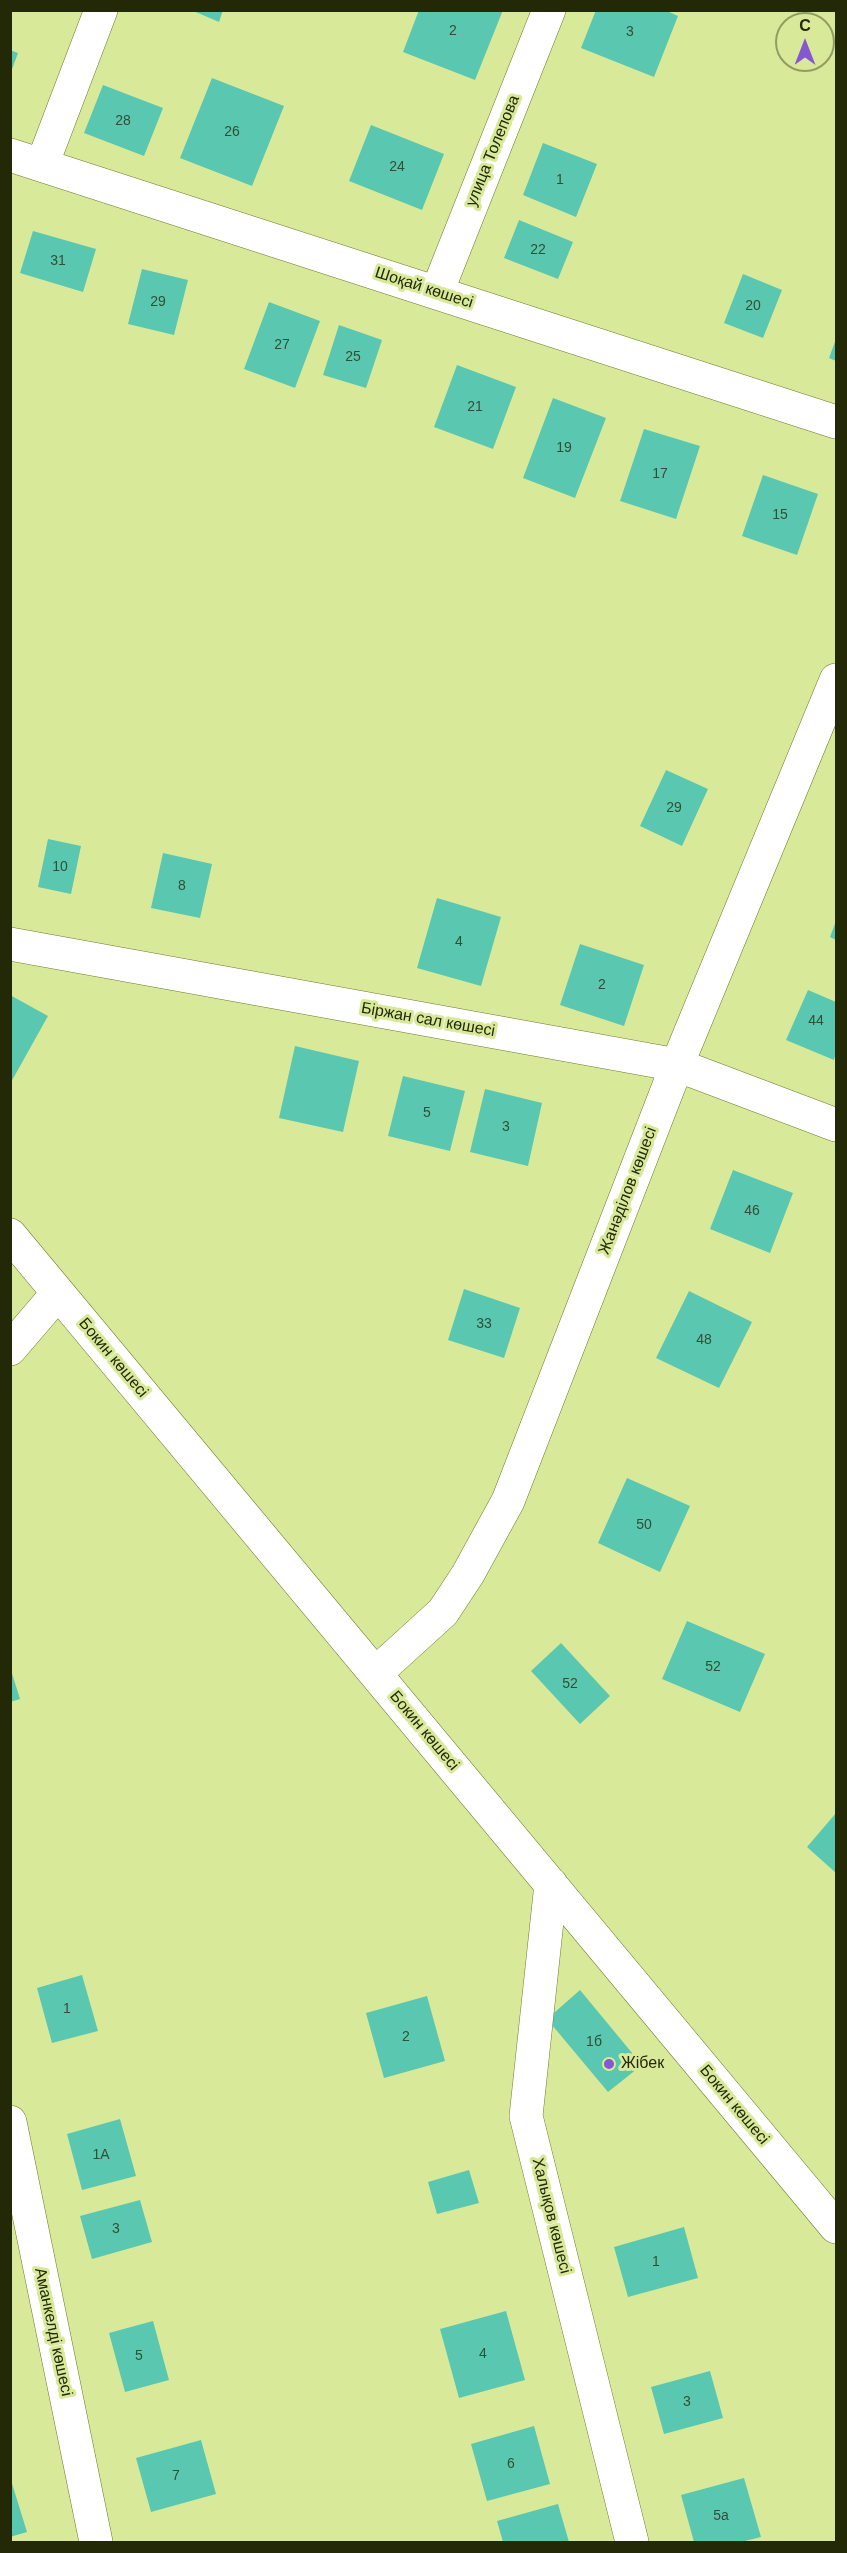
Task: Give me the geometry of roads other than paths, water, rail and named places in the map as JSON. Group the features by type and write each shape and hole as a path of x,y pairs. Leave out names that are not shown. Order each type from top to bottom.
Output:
{"street":[{"path":"42,165 101,10"},
{"name":"улица Толепова","path":"437,292 549,10"},
{"name":"Шоқай көшесі","path":"10,155 837,422"},
{"name":"Жанәділов көшесі","path":"376,1673 443,1612 468,1574 508,1501 677,1065 837,680"},
{"name":"Біржан сал көшесі","path":"10,944 677,1065 837,1125"},
{"name":"Бокин көшесі","path":"10,1235 837,2227"},
{"path":"10,1349 58,1293"},
{"name":"Халықов көшесі","path":"551,1884 526,2116 632,2542"},
{"name":"Аманкелді көшесі","path":"10,2122 96,2542"}],"place":[{"name":"Жібек","path":"609,2064"}]}
